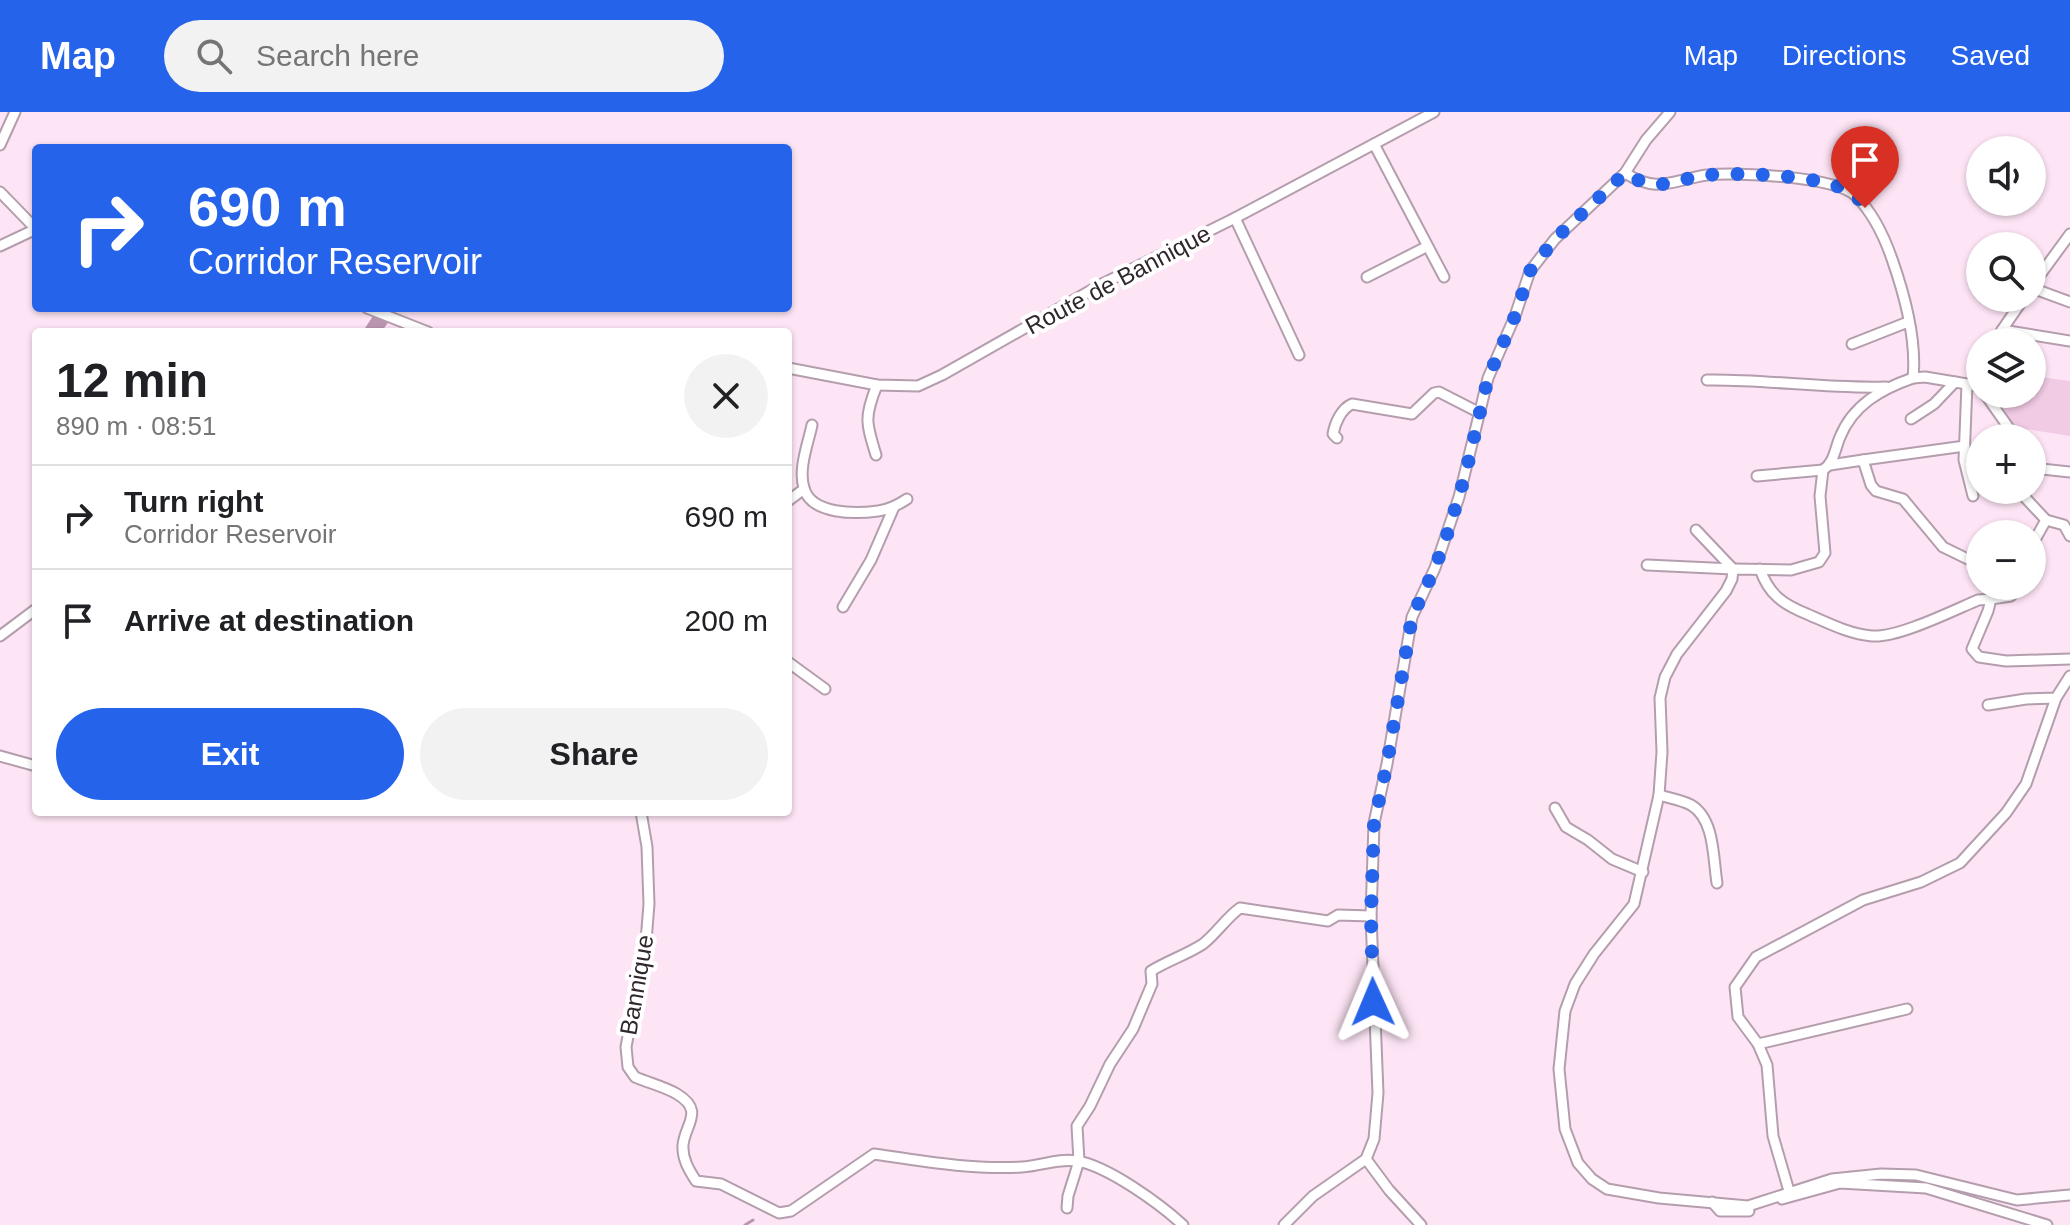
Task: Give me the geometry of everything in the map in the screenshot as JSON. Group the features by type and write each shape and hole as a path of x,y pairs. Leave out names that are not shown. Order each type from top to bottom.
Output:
{"street":[{"path":"0,145 15,112"},
{"name":"Route de Bannique","path":"792,369 877,385 918,386 1104,283 1235,218 1434,112"},
{"path":"1284,1225 1313,1196 1366,1159 1374,1139 1378,1105 1371,916 1374,823 1412,617 1448,532 1488,378 1515,316 1530,271 1555,239 1625,173 1646,140 1670,112"},
{"path":"1374,144 1444,277"},
{"path":"1625,173 1642,184 1657,185 1708,175 1766,176 1823,182 1854,194 1877,222 1903,289 1915,355 1913,378"},
{"path":"0,192 32,225"},
{"path":"1235,218 1299,355"},
{"path":"0,246 32,231"},
{"path":"2046,267 2070,234"},
{"path":"1367,277 1426,247"},
{"path":"2046,293 2070,302"},
{"path":"377,312 418,328"},
{"path":"1852,344 1908,322"},
{"path":"2046,337 2070,341"},
{"path":"1647,565 1791,570 1819,562 1825,553 1820,496 1827,468 1848,419 1873,396 1889,386 1913,378 1966,384"},
{"path":"1707,380 1751,379 1817,386 1889,386"},
{"path":"1911,419 1934,404 1955,382"},
{"path":"875,452 867,424 867,410 877,385"},
{"path":"1337,438 1334,430 1341,413 1352,404 1412,414 1439,392 1480,413"},
{"path":"1966,408 1966,468"},
{"path":"812,425 802,471 804,489 809,499 837,511 879,511 907,499"},
{"path":"1757,476 1965,446"},
{"path":"1863,460 1876,491 1903,499 1943,547 1966,558"},
{"path":"2046,469 2070,472"},
{"path":"792,498 804,489"},
{"path":"2031,504 2046,520 2064,525 2070,536"},
{"path":"843,607 871,560 894,507"},
{"path":"1696,530 1733,569"},
{"path":"1733,569 1726,591 1677,654 1665,677 1660,698 1662,752 1659,795 1634,904 1594,954 1575,984 1565,1011 1559,1069 1565,1129 1578,1163 1592,1179 1607,1189 1659,1198 1748,1206 1789,1191 1852,1175 1881,1174 1916,1175 2017,1200 2070,1195"},
{"path":"1760,569 1767,588 1783,604 1844,630 1875,636 1929,620 1978,600"},
{"path":"1991,600 1972,649 1979,657 2006,661 2070,659"},
{"path":"0,636 32,612"},
{"path":"792,665 825,689"},
{"path":"1789,1191 1773,1136 1767,1065 1758,1044 1738,1017 1735,987 1756,957 1863,900 1921,882 1960,863 2006,813 2026,784 2056,698 2070,676"},
{"path":"1988,705 2056,698"},
{"path":"0,756 32,765"},
{"path":"1659,795 1689,804 1701,813 1709,830 1717,883"},
{"path":"1555,808 1566,827 1612,859 1643,872"},
{"name":"Bannique","path":"642,816 647,847 649,904 646,941 626,1058 635,1077 676,1093 687,1102 692,1113 692,1124 683,1146 686,1167 696,1181 721,1184 779,1213 791,1211 874,1154 943,1164 1023,1167 1058,1160 1079,1161"},
{"path":"1067,1208 1079,1161 1077,1126 1110,1064 1133,1029 1152,984 1151,971 1201,945 1222,929 1240,908 1328,921 1338,915 1371,916"},
{"path":"1758,1044 1907,1009"},
{"path":"1366,1159 1421,1225"},
{"path":"1079,1161 1123,1180 1183,1225"},
{"path":"1712,1201 1720,1211 1748,1211 1840,1183 1926,1188 2047,1225"}],"shaded area":[{"path":"2046,378 2070,381 2070,436 2046,432 2046,424 2012,424 2004,408 2046,408"}],"waterway":[{"path":"375,328 385,312"},
{"path":"745,1225 753,1220"}],"route":[{"path":"1373,1002 1371,916 1374,823 1412,617 1448,532 1488,378 1515,316 1530,271 1555,239 1625,173 1642,184 1657,185 1708,175 1766,176 1823,182 1854,194 1865,208"}]}
